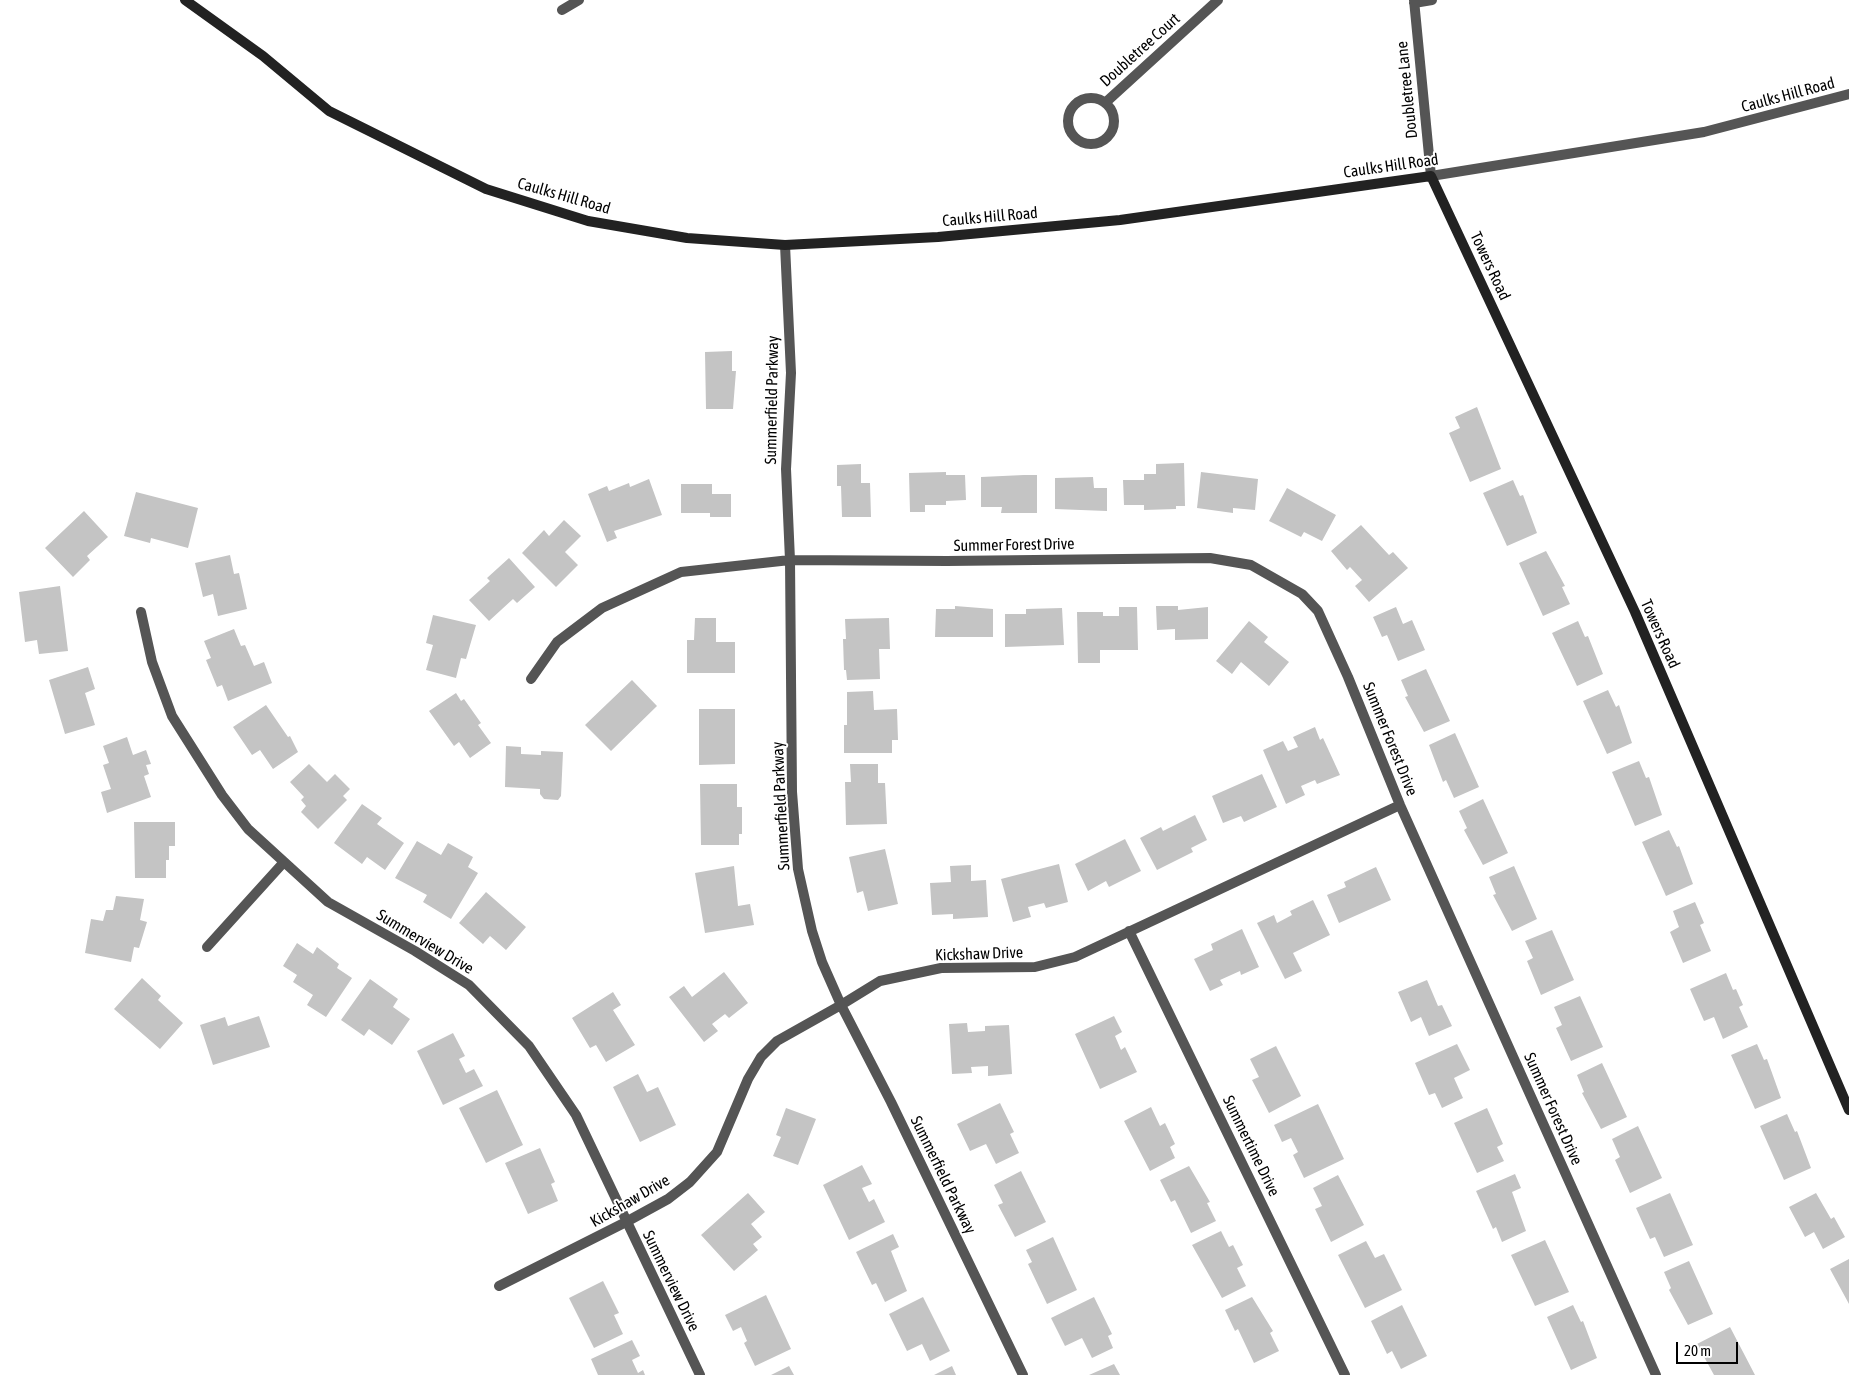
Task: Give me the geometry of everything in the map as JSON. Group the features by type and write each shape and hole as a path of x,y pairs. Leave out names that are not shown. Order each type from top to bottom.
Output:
{"main road":[{"name":"Caulks Hill Road","path":"185,0 263,56 329,111 486,189 588,221 687,238 785,245 938,237 1120,220 1431,176"},
{"name":"Towers Road","path":"1431,176 1635,612 1849,1110"}],"street":[{"path":"562,10 579,0"},
{"name":"Doubletree Court","path":"1105,103 1218,0"},
{"path":"1414,1 1432,0"},
{"name":"Doubletree Lane","path":"1414,1 1431,176"},
{"name":"Caulks Hill Road","path":"1431,176 1704,132 1849,94"},
{"name":"Doubletree Court","path":"1088,98 1095,98 1105,103 1112,112 1113,119 1110,133 1098,142 1090,144 1076,138 1068,124 1068,117 1075,104 1088,98"},
{"name":"Summerfield Parkway","path":"785,245 791,373 786,469 790,560 792,792 798,869 812,931 822,962 841,1005 891,1102 1023,1375"},
{"name":"Summer Forest Drive","path":"531,679 557,642 602,608 681,572 790,560 948,561 1210,558 1250,565 1302,594 1318,611 1400,805 1656,1375"},
{"name":"Summerview Drive","path":"141,612 152,662 172,716 222,795 248,829 328,902 415,951 469,986 529,1046 576,1115 700,1375"},
{"name":"Kickshaw Drive","path":"499,1286 626,1222 668,1199 690,1182 717,1152 748,1079 761,1057 776,1041 880,981 941,968 1035,967 1075,957 1400,805"},
{"path":"207,947 284,862"},
{"name":"Summertime Drive","path":"1129,931 1345,1375"}],"building":[{"path":"732,351 732,371 736,371 733,409 706,409 705,352"},
{"path":"1477,407 1501,469 1470,482 1449,433 1460,428 1455,417"},
{"path":"1184,463 1185,506 1176,506 1176,509 1144,510 1144,505 1124,505 1123,480 1144,480 1144,474 1156,474 1156,464"},
{"path":"861,464 861,483 870,483 871,517 842,517 841,486 837,486 837,465"},
{"path":"946,472 946,475 965,475 966,500 946,501 946,505 925,505 925,512 910,512 909,473"},
{"path":"1201,472 1258,479 1255,510 1233,508 1233,513 1197,508"},
{"path":"1037,475 1037,513 1001,513 1002,507 981,507 981,477"},
{"path":"1093,477 1094,488 1107,488 1107,511 1055,509 1055,478"},
{"path":"649,479 662,515 614,531 617,538 607,542 588,494 607,486 609,491 629,483 630,487"},
{"path":"1513,480 1520,496 1523,495 1537,533 1507,546 1483,493"},
{"path":"681,484 712,484 712,494 731,494 731,517 710,517 710,513 681,513"},
{"path":"1287,488 1336,515 1322,541 1304,532 1301,537 1269,521"},
{"path":"136,492 198,508 188,548 151,538 150,543 124,536"},
{"path":"84,511 108,537 87,556 90,560 73,577 45,548"},
{"path":"564,520 581,536 565,552 578,565 556,587 522,553 544,530 549,536"},
{"path":"1361,525 1389,555 1393,552 1408,568 1369,602 1355,586 1362,580 1350,567 1347,570 1331,551"},
{"path":"1546,551 1565,586 1562,587 1570,604 1543,616 1519,563"},
{"path":"230,555 234,574 239,573 247,609 218,616 213,594 203,597 195,563"},
{"path":"509,558 535,587 517,603 513,599 489,621 469,600 490,581 487,578"},
{"path":"60,586 68,651 39,654 37,640 25,642 19,592"},
{"path":"955,606 993,609 993,637 935,637 936,609 955,609"},
{"path":"1156,606 1178,606 1178,610 1208,607 1208,639 1175,640 1175,629 1157,630"},
{"path":"1119,607 1137,607 1138,650 1100,650 1100,663 1078,663 1077,612 1103,612 1103,616 1119,616"},
{"path":"1396,607 1403,624 1412,620 1425,650 1398,661 1387,635 1382,637 1373,617"},
{"path":"1062,608 1064,645 1005,647 1005,614 1026,614 1026,609"},
{"path":"433,615 476,625 466,659 461,658 456,678 426,670 433,645 426,643"},
{"path":"695,618 716,618 716,642 735,642 735,673 687,673 687,640 694,640"},
{"path":"889,618 890,649 879,649 880,679 847,680 846,670 844,670 843,639 846,639 845,619"},
{"path":"1249,621 1268,637 1264,642 1289,662 1269,686 1241,662 1232,674 1216,661"},
{"path":"1578,621 1585,637 1588,636 1603,674 1577,686 1552,633"},
{"path":"234,629 241,646 245,645 254,666 264,662 272,683 228,701 222,685 217,687 206,660 211,658 204,641"},
{"path":"88,667 95,689 85,693 95,725 65,734 49,680"},
{"path":"1426,669 1450,721 1424,732 1405,697 1408,696 1401,680"},
{"path":"632,680 657,706 611,751 585,725"},
{"path":"1608,690 1616,707 1619,705 1632,743 1607,754 1583,701"},
{"path":"873,691 874,710 897,709 898,740 892,740 892,753 844,753 844,725 847,725 847,692"},
{"path":"456,693 461,701 464,699 481,723 478,725 491,743 470,758 459,742 454,746 429,711"},
{"path":"266,705 288,737 290,736 298,752 273,769 260,750 252,755 233,727"},
{"path":"699,709 735,709 735,764 699,765"},
{"path":"1315,727 1320,740 1323,738 1340,775 1317,784 1315,780 1301,786 1305,795 1286,804 1263,750 1283,741 1288,751 1298,747 1293,737"},
{"path":"1455,733 1479,787 1454,798 1446,780 1443,782 1429,745"},
{"path":"127,737 133,755 146,750 151,764 146,765 149,774 144,776 151,797 107,813 101,792 111,789 103,765 109,763 103,746"},
{"path":"506,746 521,747 521,754 541,755 541,751 563,752 561,796 558,800 544,799 540,794 540,789 505,787"},
{"path":"1639,761 1646,778 1649,777 1662,815 1635,826 1612,772"},
{"path":"309,764 327,782 335,774 350,789 343,796 347,800 318,829 301,812 306,806 301,800 304,797 290,782"},
{"path":"850,764 878,764 878,783 885,783 887,824 846,825 845,782 851,782"},
{"path":"1262,774 1277,807 1244,822 1241,816 1223,823 1212,796"},
{"path":"700,784 737,784 737,807 742,807 742,834 739,834 739,845 701,845"},
{"path":"1483,799 1508,853 1483,865 1464,830 1467,828 1459,811"},
{"path":"362,804 382,818 377,824 404,843 385,870 367,857 362,864 334,843"},
{"path":"1195,815 1207,840 1191,848 1193,852 1157,870 1140,838 1161,827 1163,831"},
{"path":"134,822 175,822 175,846 169,846 169,860 166,860 166,878 135,878"},
{"path":"1669,830 1677,847 1679,846 1693,884 1666,896 1642,842"},
{"path":"1125,839 1141,871 1109,887 1106,881 1088,891 1075,864"},
{"path":"417,841 441,855 448,843 473,857 468,867 478,873 451,919 423,902 427,895 395,878"},
{"path":"885,849 898,904 868,911 863,891 857,893 849,857"},
{"path":"1059,864 1068,902 1046,908 1044,903 1028,907 1031,917 1013,922 1001,879"},
{"path":"971,865 971,881 986,880 988,917 953,919 953,914 932,915 930,883 951,882 950,866"},
{"path":"734,866 738,906 750,904 754,925 705,933 695,873"},
{"path":"1514,866 1537,919 1512,931 1493,895 1496,894 1489,877"},
{"path":"1376,867 1391,900 1339,923 1327,895 1346,887 1344,882"},
{"path":"486,892 526,927 506,950 490,936 483,944 459,923"},
{"path":"116,896 144,899 140,920 147,922 139,948 134,947 131,962 85,953 91,919 103,921 106,910 113,910"},
{"path":"1313,900 1330,935 1293,953 1302,971 1285,979 1257,923 1274,915 1277,923 1292,915 1290,911"},
{"path":"1695,902 1704,923 1700,925 1711,951 1683,963 1670,932 1679,927 1673,911"},
{"path":"1242,929 1259,967 1241,975 1240,971 1220,980 1223,985 1210,991 1194,959 1213,950 1211,944"},
{"path":"1552,930 1574,980 1541,995 1527,961 1533,958 1525,941"},
{"path":"297,943 313,954 317,947 339,964 337,968 352,978 326,1017 307,1005 313,995 293,982 297,975 283,966"},
{"path":"724,972 748,1003 729,1018 725,1014 712,1024 718,1031 704,1042 669,997 684,986 692,997"},
{"path":"1726,973 1733,990 1736,989 1743,1005 1739,1007 1748,1027 1723,1039 1714,1017 1704,1021 1690,989"},
{"path":"142,978 161,996 158,1000 183,1023 160,1049 114,1009"},
{"path":"370,979 398,999 393,1007 410,1019 392,1045 369,1029 364,1036 341,1020"},
{"path":"1427,980 1438,1006 1442,1005 1452,1026 1429,1036 1421,1017 1411,1022 1398,992"},
{"path":"613,992 621,1005 613,1010 635,1045 606,1062 596,1045 590,1048 572,1018"},
{"path":"1580,996 1603,1047 1571,1061 1556,1028 1562,1025 1554,1007"},
{"path":"259,1016 270,1047 213,1065 200,1025 225,1017 228,1026"},
{"path":"1114,1016 1122,1032 1115,1036 1121,1050 1125,1047 1137,1072 1100,1089 1075,1034"},
{"path":"967,1023 968,1032 985,1031 985,1026 1009,1025 1012,1074 988,1076 988,1066 971,1067 972,1073 952,1074 949,1024"},
{"path":"453,1033 465,1056 459,1059 466,1073 474,1069 483,1086 443,1105 417,1051"},
{"path":"1457,1044 1470,1070 1454,1078 1463,1098 1442,1108 1435,1093 1429,1095 1415,1063"},
{"path":"1757,1044 1764,1060 1767,1059 1781,1098 1755,1109 1731,1055"},
{"path":"1276,1046 1301,1096 1269,1113 1252,1080 1259,1077 1250,1059"},
{"path":"1602,1063 1627,1117 1601,1129 1582,1093 1584,1092 1577,1075"},
{"path":"638,1074 647,1092 658,1087 676,1125 640,1142 613,1087"},
{"path":"497,1090 523,1145 486,1163 459,1108"},
{"path":"1000,1103 1014,1132 1010,1134 1019,1153 996,1164 986,1144 970,1151 957,1124"},
{"path":"1318,1104 1344,1159 1304,1178 1293,1155 1298,1152 1291,1138 1282,1142 1274,1125"},
{"path":"1151,1107 1160,1126 1165,1123 1175,1144 1170,1147 1175,1158 1150,1171 1124,1121"},
{"path":"786,1108 816,1119 798,1165 773,1156 781,1137 776,1135"},
{"path":"1487,1108 1503,1144 1497,1147 1504,1161 1477,1173 1454,1123"},
{"path":"1787,1114 1795,1132 1797,1131 1811,1168 1784,1180 1760,1126"},
{"path":"1638,1126 1662,1178 1630,1193 1615,1160 1620,1157 1612,1139"},
{"path":"540,1148 555,1182 551,1184 558,1201 528,1214 505,1163"},
{"path":"862,1165 872,1184 862,1188 869,1202 874,1199 885,1222 849,1240 823,1185"},
{"path":"1189,1166 1210,1202 1207,1203 1216,1221 1191,1233 1175,1200 1171,1202 1160,1180"},
{"path":"1021,1171 1046,1222 1015,1237 998,1205 1003,1203 994,1185"},
{"path":"1515,1174 1521,1188 1512,1192 1526,1231 1502,1242 1496,1227 1493,1229 1476,1191"},
{"path":"1338,1175 1364,1225 1331,1242 1315,1209 1322,1206 1313,1188"},
{"path":"748,1193 765,1212 751,1224 762,1237 753,1244 758,1250 734,1271 701,1235"},
{"path":"1670,1193 1693,1245 1664,1257 1655,1237 1650,1239 1636,1208"},
{"path":"1816,1193 1831,1219 1834,1217 1845,1237 1823,1249 1814,1232 1805,1237 1789,1207"},
{"path":"1221,1231 1229,1247 1233,1245 1243,1265 1237,1268 1246,1286 1222,1298 1192,1245"},
{"path":"893,1234 899,1247 891,1251 907,1291 885,1302 876,1283 872,1285 856,1252"},
{"path":"1053,1237 1077,1290 1047,1304 1028,1264 1032,1262 1026,1250"},
{"path":"1545,1240 1569,1292 1535,1306 1511,1255"},
{"path":"1366,1241 1375,1258 1384,1254 1402,1290 1365,1308 1338,1255"},
{"path":"1849,1259 1849,1304 1830,1269"},
{"path":"1689,1261 1713,1314 1688,1325 1669,1290 1671,1288 1664,1272"},
{"path":"603,1281 619,1313 614,1315 623,1334 594,1348 569,1298"},
{"path":"766,1295 791,1349 755,1366 744,1343 747,1341 741,1327 733,1331 725,1315"},
{"path":"923,1297 950,1351 930,1361 922,1344 907,1351 889,1314"},
{"path":"1094,1297 1112,1334 1108,1336 1113,1348 1092,1358 1082,1338 1065,1346 1051,1318"},
{"path":"1252,1297 1273,1331 1270,1333 1279,1351 1254,1363 1238,1329 1235,1331 1225,1310"},
{"path":"1402,1305 1427,1356 1401,1369 1392,1351 1387,1354 1371,1321"},
{"path":"1573,1305 1581,1322 1583,1321 1597,1358 1571,1370 1547,1317"},
{"path":"1730,1327 1755,1375 1714,1375 1697,1344"},
{"path":"632,1340 640,1356 632,1360 638,1373 643,1370 645,1375 598,1375 591,1359"},
{"path":"1114,1364 1120,1375 1089,1375"},
{"path":"789,1366 794,1375 771,1375"},
{"path":"952,1366 956,1375 934,1375"}]}
